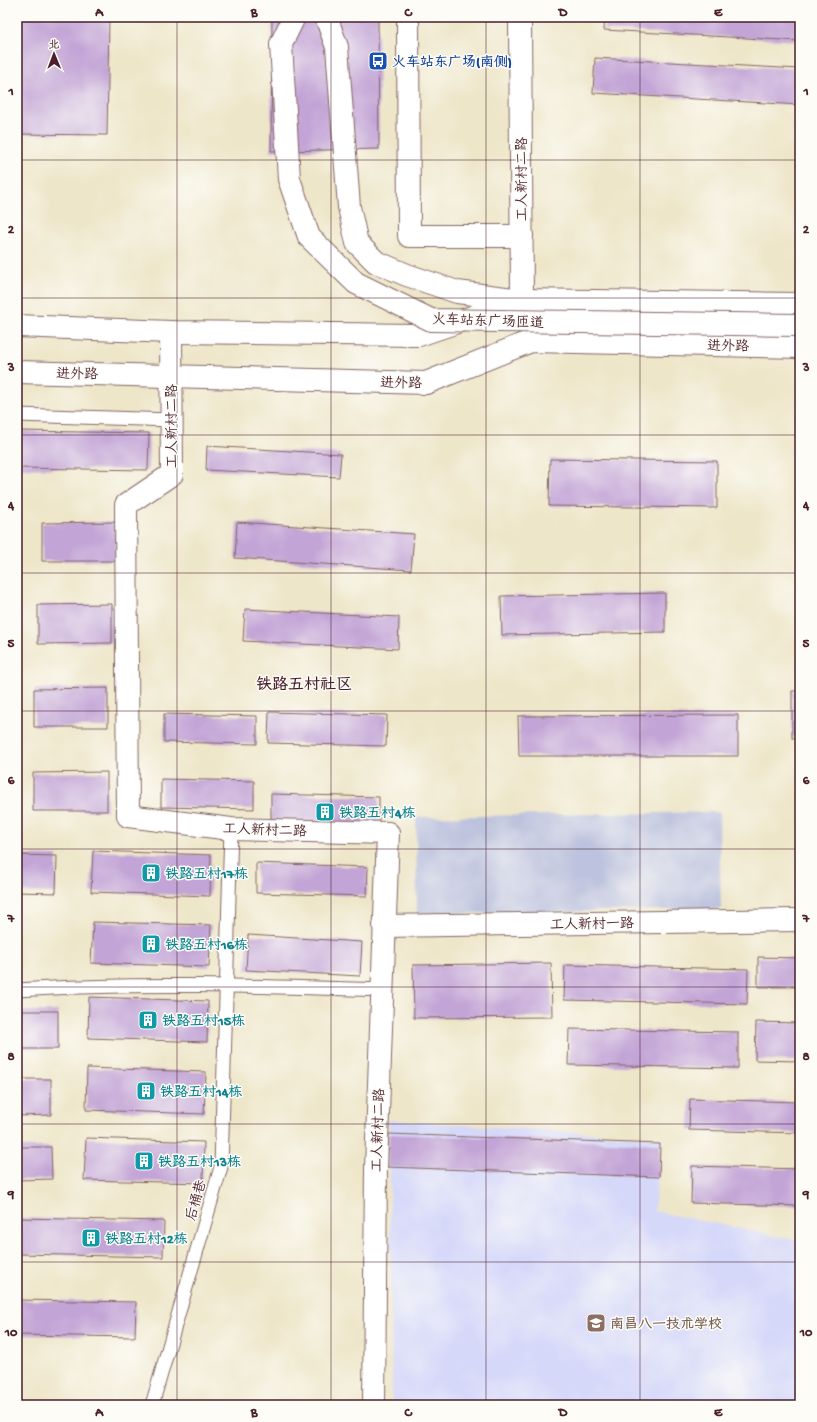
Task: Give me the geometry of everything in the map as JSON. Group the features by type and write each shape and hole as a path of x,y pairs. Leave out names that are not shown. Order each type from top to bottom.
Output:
{"main road":[{"name":"火车站东广场匝道","path":"294,17 281,44 289,179 309,237 356,283 431,320 800,325"},
{"name":"火车站东广场匝道","path":"326,17 337,47 349,207 357,243 376,262 456,292 522,300"},
{"path":"408,17 409,236 522,236"},
{"name":"工人新村二路","path":"520,17 522,300 531,341"},
{"path":"17,326 171,332 419,335 522,300 800,304"},
{"name":"工人新村二路","path":"171,332 172,474 126,505 128,816 231,829 388,833 381,990 376,1168 374,1405"},
{"name":"进外路","path":"17,372 426,383 531,341 800,347"},
{"name":"工人新村一路","path":"384,926 800,920"}],"lane":[{"path":"17,415 172,420"},
{"name":"后桶巷","path":"152,1405 221,1167 231,829"},
{"path":"17,990 65,987 226,985 381,990"}],"shaded area":[{"path":"719,812 721,909 417,914 416,817"},
{"name":"南昌八一技术学校","path":"389,1120 662,1138 654,1211 800,1241 800,1405 392,1405"}],"building":[{"path":"17,17 109,17 107,135 17,134"},
{"path":"272,17 378,17 379,149 271,151"},
{"path":"605,17 800,17 800,41 604,30"},
{"path":"595,58 800,69 800,105 593,93"},
{"path":"17,431 149,433 148,470 17,468"},
{"path":"207,446 341,454 339,477 206,470"},
{"path":"550,459 717,461 717,508 549,506"},
{"path":"116,522 116,561 42,561 42,523"},
{"path":"237,522 414,534 411,570 235,558"},
{"path":"665,593 665,632 502,635 501,596"},
{"path":"112,604 112,643 38,644 38,605"},
{"path":"245,609 399,617 398,649 243,641"},
{"path":"108,688 108,727 34,727 34,689"},
{"path":"792,691 800,691 800,738 792,738"},
{"path":"269,712 387,715 386,746 268,743"},
{"path":"164,714 257,716 257,744 164,742"},
{"path":"738,715 738,756 519,756 518,716"},
{"path":"107,772 107,811 33,811 33,773"},
{"path":"161,779 254,781 254,809 161,807"},
{"name":"铁路五村4栋","path":"271,794 379,797 379,830 271,828"},
{"name":"铁路五村17栋","path":"93,851 211,855 210,896 91,892"},
{"path":"17,855 57,856 56,893 17,892"},
{"path":"256,863 368,867 367,896 256,893"},
{"name":"铁路五村16栋","path":"93,922 211,925 209,967 91,963"},
{"path":"248,935 362,942 360,976 246,970"},
{"path":"758,957 800,958 800,987 758,987"},
{"path":"551,963 552,1017 414,1018 413,965"},
{"path":"565,965 748,969 747,1004 564,1000"},
{"name":"铁路五村15栋","path":"89,997 208,1001 207,1042 88,1038"},
{"path":"17,1011 58,1011 58,1049 17,1049"},
{"path":"756,1022 800,1023 800,1061 755,1060"},
{"path":"569,1029 738,1032 738,1068 568,1065"},
{"name":"铁路五村14栋","path":"87,1068 206,1072 204,1114 86,1110"},
{"path":"17,1079 51,1079 51,1115 17,1116"},
{"path":"690,1099 800,1102 800,1133 689,1130"},
{"path":"389,1134 660,1144 659,1177 387,1167"},
{"name":"铁路五村13栋","path":"86,1138 204,1142 203,1183 84,1180"},
{"path":"17,1147 51,1147 52,1179 17,1180"},
{"path":"692,1166 800,1169 800,1206 691,1203"},
{"name":"铁路五村12栋","path":"19,1218 164,1221 163,1257 18,1254"},
{"path":"17,1300 136,1302 135,1337 17,1335"}],"place":[{"name":"火车站东广场(南侧)","path":"378,61"},
{"name":"铁路五村4栋","path":"325,812"},
{"name":"铁路五村17栋","path":"151,873"},
{"name":"铁路五村16栋","path":"151,944"},
{"name":"铁路五村15栋","path":"148,1020"},
{"name":"铁路五村14栋","path":"146,1091"},
{"name":"铁路五村13栋","path":"144,1161"},
{"name":"铁路五村12栋","path":"91,1238"},
{"name":"南昌八一技术学校","path":"596,1323"}],"district":[{"name":"铁路五村社区","path":"304,683"}]}
